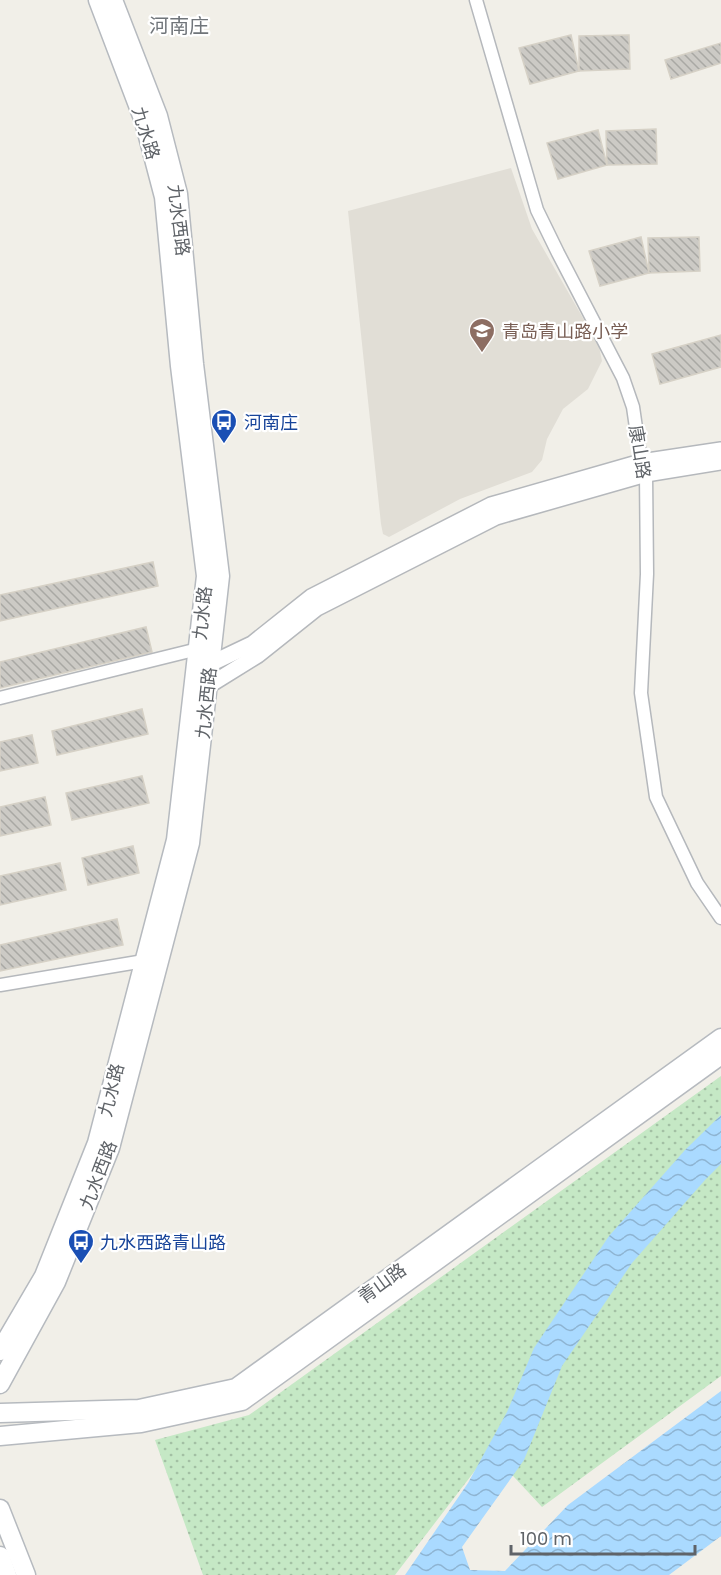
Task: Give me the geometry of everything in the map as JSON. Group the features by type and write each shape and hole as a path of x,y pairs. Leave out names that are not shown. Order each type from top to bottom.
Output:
{"main road":[{"name":"九水路","path":"0,1351 44,1276 97,1143 176,840 201,670 206,576 180,366 164,197 144,121 98,0"},
{"name":"九水西路","path":"0,1384 56,1282 110,1148 190,843 201,670 220,576 194,364 178,194 158,116 113,0"},
{"name":"青山路","path":"0,1413 139,1409 236,1388 721,1038"},
{"name":"青山路","path":"0,1436 141,1423 242,1401 721,1055"},
{"path":"0,1509 26,1575"},
{"path":"0,1556 7,1575"}],"street":[{"name":"康山路","path":"476,0 537,210 623,378 633,407 643,468 647,574 641,693 656,796 697,883 721,918"},
{"path":"201,670 252,644 312,597 491,505 721,450"},
{"path":"0,698 201,670 258,656 317,608 496,516 643,468 721,462"},
{"path":"0,985 144,961"}],"shaded area":[{"name":"青岛青山路小学","path":"511,168 532,229 599,346 602,361 588,389 563,409 547,439 542,460 532,472 460,499 389,537 383,534 381,524 348,211"}],"green space":[{"path":"721,1076 721,1376 542,1507 490,1451 395,1575 203,1575 155,1440 249,1415"}],"water":[{"path":"721,1115 721,1164 632,1263 562,1366 524,1460 462,1547 470,1570 505,1571 568,1505 721,1391 721,1536 669,1575 405,1575 468,1483 507,1412 534,1348 609,1236 685,1150"}],"building":[{"path":"571,35 579,71 530,84 519,48"},
{"path":"629,35 630,69 579,71 579,36"},
{"path":"721,43 721,63 671,79 665,60"},
{"path":"656,129 657,164 607,165 606,131"},
{"path":"598,130 607,165 558,179 547,143"},
{"path":"641,237 649,273 600,286 589,251"},
{"path":"699,237 700,271 649,273 648,238"},
{"path":"721,335 721,367 660,384 652,354"},
{"path":"153,562 158,586 0,621 0,595"},
{"path":"146,627 152,652 0,688 0,662"},
{"path":"142,709 148,734 57,755 52,731"},
{"path":"32,735 38,763 0,771 0,742"},
{"path":"142,776 149,803 72,820 66,793"},
{"path":"45,797 51,825 0,836 0,807"},
{"path":"133,846 139,873 88,885 82,858"},
{"path":"60,863 66,890 0,905 0,876"},
{"path":"117,919 123,945 0,971 0,945"}],"place":[{"name":"青岛青山路小学","path":"482,354"},
{"name":"河南庄","path":"224,445"},
{"name":"九水西路青山路","path":"81,1265"}],"district":[{"name":"河南庄","path":"179,26"}]}
